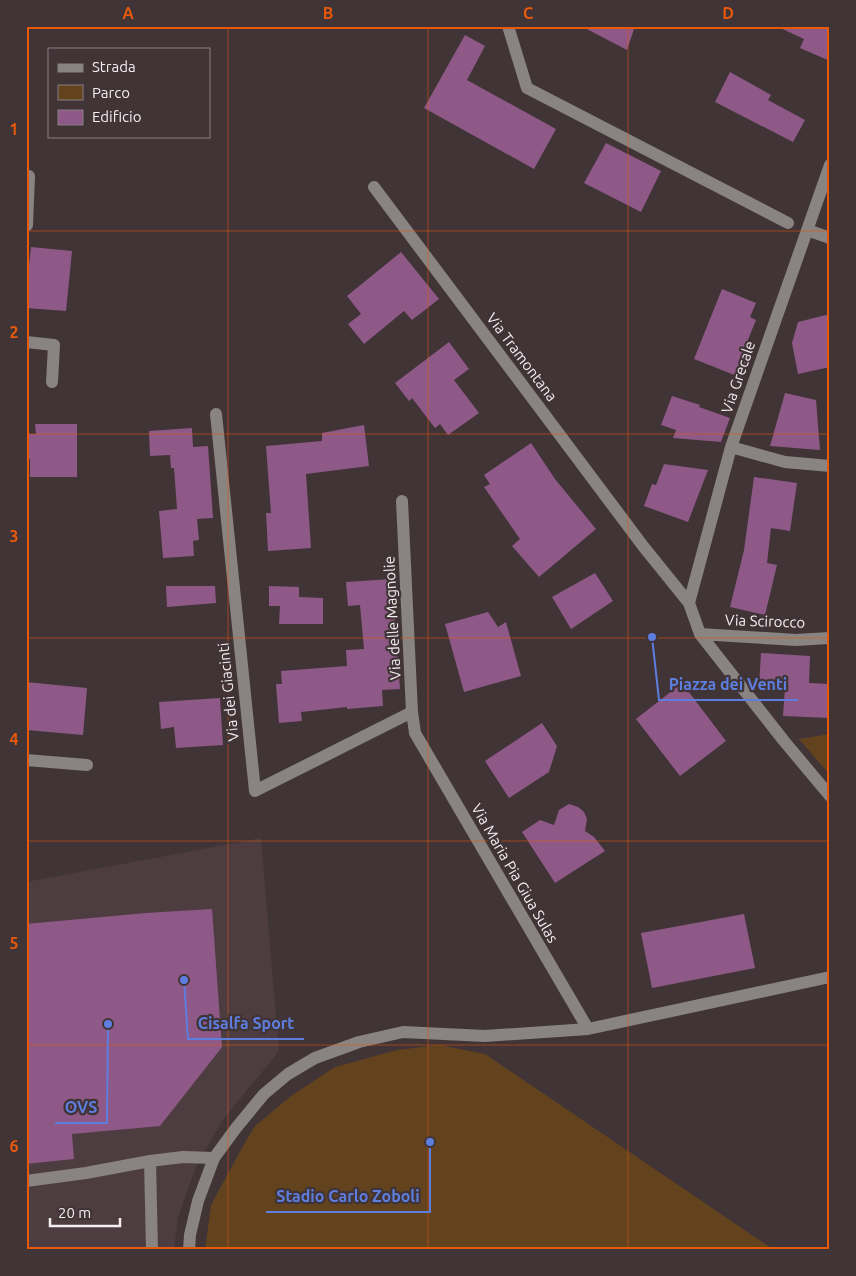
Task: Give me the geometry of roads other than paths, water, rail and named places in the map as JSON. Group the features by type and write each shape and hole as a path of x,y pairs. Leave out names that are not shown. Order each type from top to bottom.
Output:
{"street":[{"path":"508,26 527,88 788,223"},
{"name":"Via Grecale","path":"689,603 731,447 830,165"},
{"path":"26,176 29,176 27,226"},
{"name":"Via Tramontana","path":"374,187 643,546 689,603 700,634 830,796"},
{"path":"807,230 830,238"},
{"path":"26,342 54,345 52,382"},
{"name":"Via dei Giacinti","path":"216,414 255,791 412,712"},
{"path":"731,447 785,462 830,466"},
{"name":"Via delle Magnolie","path":"402,501 412,712 415,733"},
{"name":"Via Scirocco","path":"700,634 796,640 830,638"},
{"name":"Via Maria Pia Giua Sulas","path":"415,733 588,1029"},
{"path":"26,760 87,765"},
{"path":"189,1250 190,1235 198,1201 214,1158 264,1094 288,1074 315,1058 358,1042 403,1032 484,1036 588,1029 830,977"},
{"path":"26,1181 86,1173 150,1161 183,1157 214,1158"},
{"path":"150,1161 152,1250"}],"place":[{"name":"Piazza dei Venti","path":"652,637"},
{"name":"Cisalfa Sport","path":"184,980"},
{"name":"OVS","path":"108,1024"},
{"name":"Stadio Carlo Zoboli","path":"430,1142"}]}
